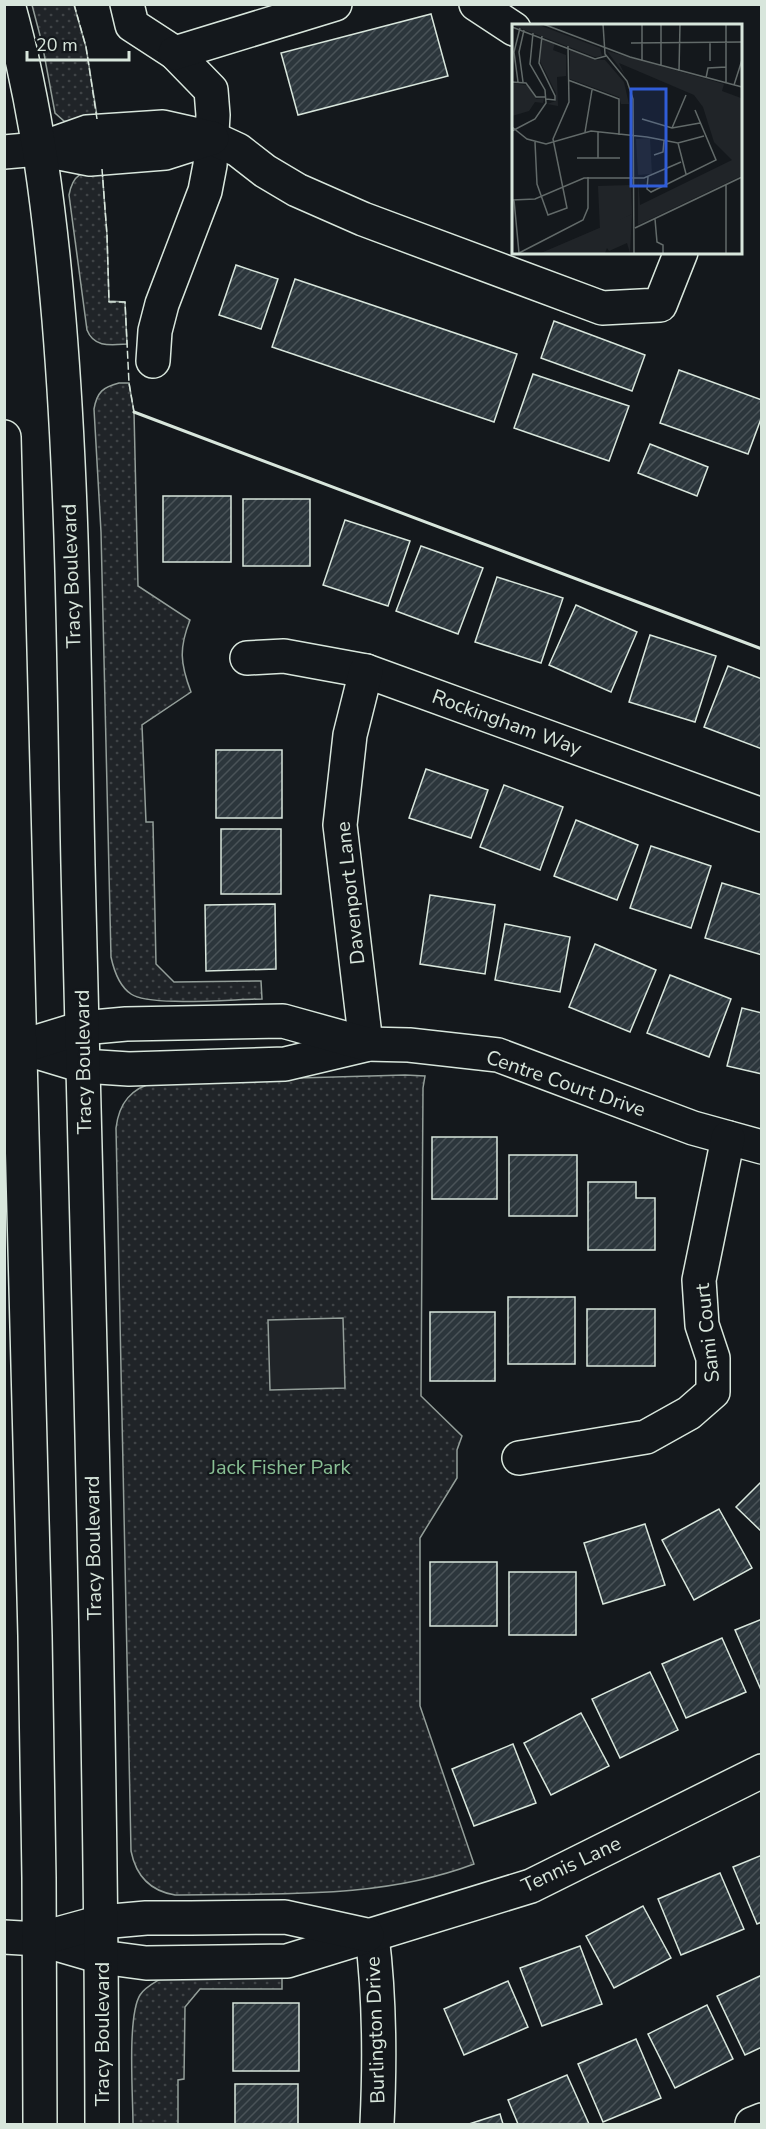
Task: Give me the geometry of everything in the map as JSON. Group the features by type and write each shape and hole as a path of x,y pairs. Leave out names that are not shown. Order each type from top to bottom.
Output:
{"street":[{"name":"Tracy Boulevard","path":"8,4 25,74 39,148 49,219 66,410 83,1066 101,1922 102,2124"},
{"path":"127,4 132,25 175,53 211,90 212,138 205,191 162,304 155,332 153,361"},
{"path":"175,53 286,11 335,4"},
{"path":"476,4 512,28"},
{"path":"4,152 39,148 90,159 165,153 212,138 238,150 265,171 297,190 363,219 602,308 660,305 680,254"},
{"path":"4,437 12,1046 35,1636 40,2124"},
{"name":"Rockingham Way","path":"247,658 284,656 366,671 762,815"},
{"name":"Davenport Lane","path":"366,671 350,735 340,825 366,1044"},
{"name":"Centre Court Drive","path":"12,1046 82,1028 126,1024 283,1021 366,1044 409,1045 498,1055 693,1128 762,1147"},
{"name":"Centre Court Drive","path":"12,1046 83,1066 129,1069 285,1064 366,1044"},
{"name":"Sami Court","path":"519,1458 646,1437 689,1413 713,1392 713,1358 702,1324 699,1280 728,1138"},
{"name":"Tennis Lane","path":"4,1937 39,1939 101,1957 146,1963 287,1961 531,1886 762,1771"},
{"name":"Tennis Lane","path":"39,1939 101,1922 146,1918 285,1917 372,1936"},
{"name":"Burlington Drive","path":"372,1936 378,1986 380,2064 377,2124"},
{"path":"752,2124 762,2120"}],"green space":[{"path":"32,5 74,5 86,47 98,122 71,123 64,121 55,113 42,43"},
{"path":"102,169 109,301 125,302 127,344 99,343 90,336 87,330 69,195 76,178 89,171"},
{"path":"119,383 129,383 134,412 138,586 190,620 182,656 191,692 142,725 146,822 153,822 156,964 174,982 261,981 262,999 173,1001 141,998 131,994 123,987 115,973 111,957 101,532 94,409 102,391"},
{"name":"Jack Fisher Park","path":"425,1076 423,1088 421,1396 462,1436 457,1450 457,1478 420,1538 420,1706 474,1864 438,1876 364,1889 289,1894 175,1895 166,1893 151,1886 141,1875 136,1868 131,1851 116,1128 120,1111 133,1093 156,1082"},
{"path":"343,1318 345,1388 270,1390 268,1320"},
{"path":"282,1974 282,1989 200,1989 185,2007 184,2079 178,2080 178,2124 133,2124 133,2020 136,2005 144,1990 162,1978"}],"building":[{"path":"431,14 448,76 298,115 281,53"},
{"path":"236,265 278,279 261,329 219,315"},
{"path":"295,279 517,354 494,422 272,347"},
{"path":"554,321 645,355 632,391 541,358"},
{"path":"679,370 762,400 762,416 748,454 660,423"},
{"path":"533,374 629,406 609,461 514,428"},
{"path":"650,444 708,467 697,496 638,473"},
{"path":"163,496 231,496 231,562 163,562"},
{"path":"243,499 310,499 310,566 243,566"},
{"path":"345,520 410,541 388,606 323,585"},
{"path":"421,546 483,568 458,634 396,611"},
{"path":"497,577 563,598 541,663 475,642"},
{"path":"576,605 637,632 611,692 549,665"},
{"path":"650,635 716,656 695,722 629,702"},
{"path":"728,666 762,679 762,749 704,727"},
{"path":"216,750 282,750 282,818 216,818"},
{"path":"426,769 488,790 471,838 409,818"},
{"path":"504,785 563,807 540,870 480,847"},
{"path":"576,820 638,845 617,900 554,876"},
{"path":"221,829 281,829 281,894 221,894"},
{"path":"651,846 711,866 691,928 630,908"},
{"path":"722,883 762,895 762,955 705,938"},
{"path":"430,895 495,905 485,974 420,964"},
{"path":"275,904 276,969 206,971 205,905"},
{"path":"505,924 570,937 560,992 495,980"},
{"path":"595,944 656,970 630,1032 569,1007"},
{"path":"670,975 731,999 709,1057 647,1033"},
{"path":"742,1008 762,1013 762,1074 727,1066"},
{"path":"432,1137 497,1137 497,1199 432,1199"},
{"path":"509,1155 577,1155 577,1216 509,1216"},
{"path":"588,1182 636,1182 636,1198 655,1198 655,1250 588,1250"},
{"path":"508,1297 575,1297 575,1364 508,1364"},
{"path":"587,1309 655,1309 655,1366 587,1366"},
{"path":"430,1312 495,1312 495,1381 430,1381"},
{"path":"762,1481 762,1532 736,1507"},
{"path":"719,1509 752,1568 694,1600 662,1540"},
{"path":"645,1524 665,1585 603,1604 584,1543"},
{"path":"430,1562 497,1562 497,1626 430,1626"},
{"path":"509,1572 576,1572 576,1635 509,1635"},
{"path":"762,1619 762,1690 761,1690 735,1630"},
{"path":"722,1638 746,1692 686,1718 662,1664"},
{"path":"650,1672 678,1730 620,1758 592,1699"},
{"path":"581,1713 609,1766 551,1795 524,1743"},
{"path":"513,1744 536,1803 474,1826 452,1769"},
{"path":"762,1855 762,1922 757,1924 733,1867"},
{"path":"720,1873 744,1929 681,1955 658,1899"},
{"path":"643,1906 671,1958 614,1988 586,1936"},
{"path":"580,1946 602,2004 542,2026 520,1968"},
{"path":"762,1975 762,2047 745,2055 717,1996"},
{"path":"508,1981 528,2027 464,2055 444,2009"},
{"path":"233,2003 299,2003 299,2071 233,2071"},
{"path":"707,2005 733,2059 675,2088 648,2034"},
{"path":"636,2039 661,2098 603,2122 578,2064"},
{"path":"567,2075 589,2124 518,2124 508,2100"},
{"path":"235,2084 298,2084 298,2124 235,2124"},
{"path":"500,2114 503,2124 469,2124"}],"fence":[{"path":"74,4 86,47 97,119"},
{"path":"102,169 109,302 125,302 129,383 134,412"}],"wall":[{"path":"134,412 762,649"}]}
